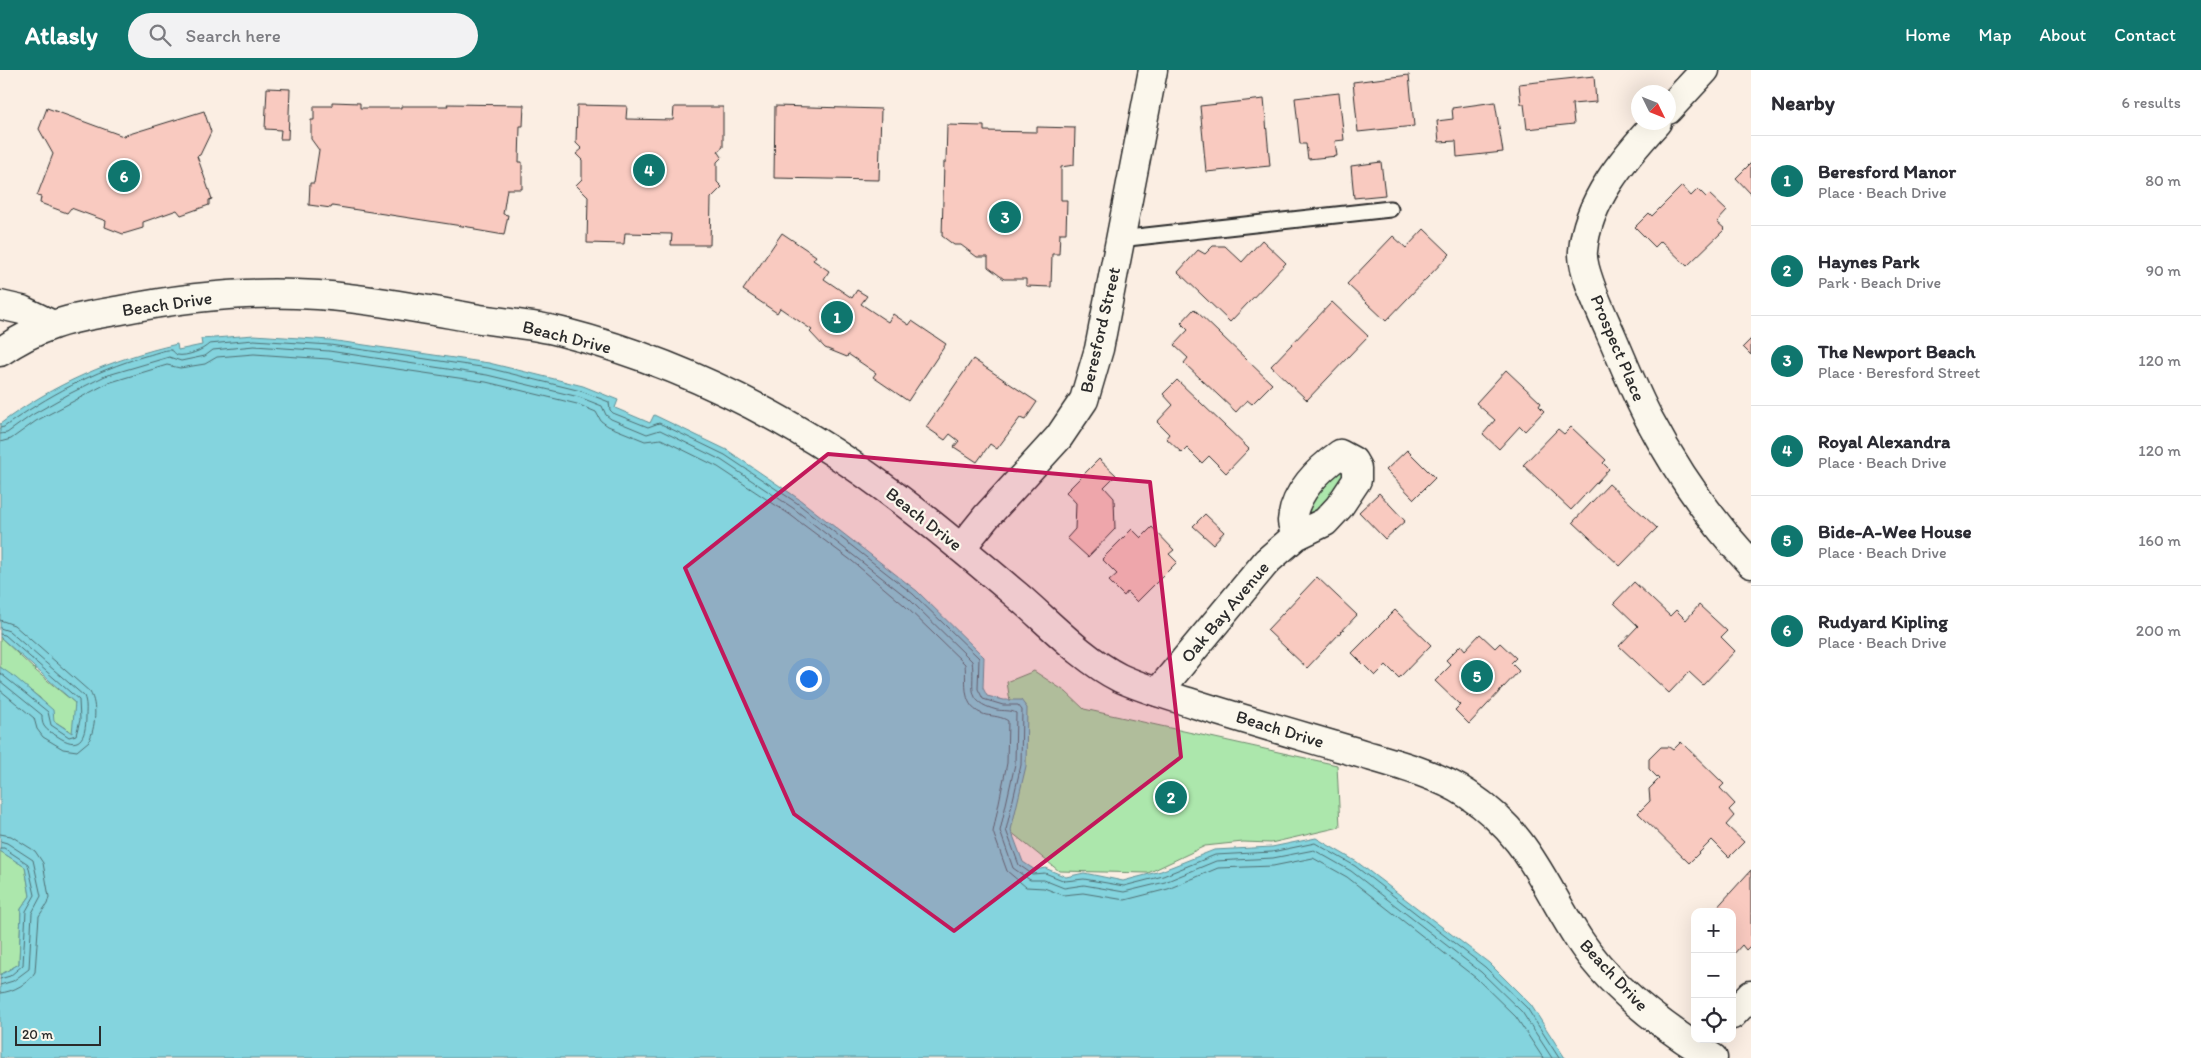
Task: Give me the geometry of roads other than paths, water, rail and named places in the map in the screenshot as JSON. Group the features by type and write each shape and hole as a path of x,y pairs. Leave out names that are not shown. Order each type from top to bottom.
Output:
{"main road":[{"name":"Beresford Street","path":"961,548 986,517 1059,437 1084,400 1099,349 1153,70"},
{"path":"1676,102 1706,70"},
{"name":"Prospect Place","path":"1650,130 1622,165 1596,204 1585,233 1582,254 1594,296 1648,418 1707,513 1751,564"},
{"name":"Beach Drive","path":"0,352 53,325 174,300 270,294 313,295 367,300 485,320 542,327 565,332 674,368 731,393 833,452 881,485 961,548 1088,656 1116,676 1158,692 1417,770 1464,790 1513,832 1540,871 1582,944 1620,987 1652,1016 1707,1049"},
{"path":"0,305 22,310 53,325"},
{"name":"Oak Bay Avenue","path":"1158,692 1267,561 1296,536"},
{"path":"1736,1011 1751,995"}],"lane":[{"path":"1119,239 1390,209"}],"water":[{"path":"254,335 330,340 489,363 583,386 618,400 615,408 650,423 654,415 727,450 799,499 917,591 984,657 983,688 987,696 1004,700 1021,700 1027,708 1026,766 1011,830 1023,862 1035,870 1045,868 1066,877 1084,873 1123,881 1161,871 1214,850 1272,847 1316,838 1357,862 1489,963 1531,1005 1565,1058 0,1058 0,975 19,964 21,909 30,896 25,867 0,851 0,667 16,678 53,710 54,721 72,733 75,703 0,637 0,424 62,385 106,365 177,344 178,350 202,345 201,339"}],"place":[{"name":"Royal Alexandra","path":"649,170"},
{"name":"Rudyard Kipling","path":"124,176"},
{"name":"The Newport Beach","path":"1005,217"},
{"name":"Beresford Manor","path":"837,317"},
{"name":"Bide-A-Wee House","path":"1477,676"},
{"name":"Haynes Park","path":"1171,797"}]}
